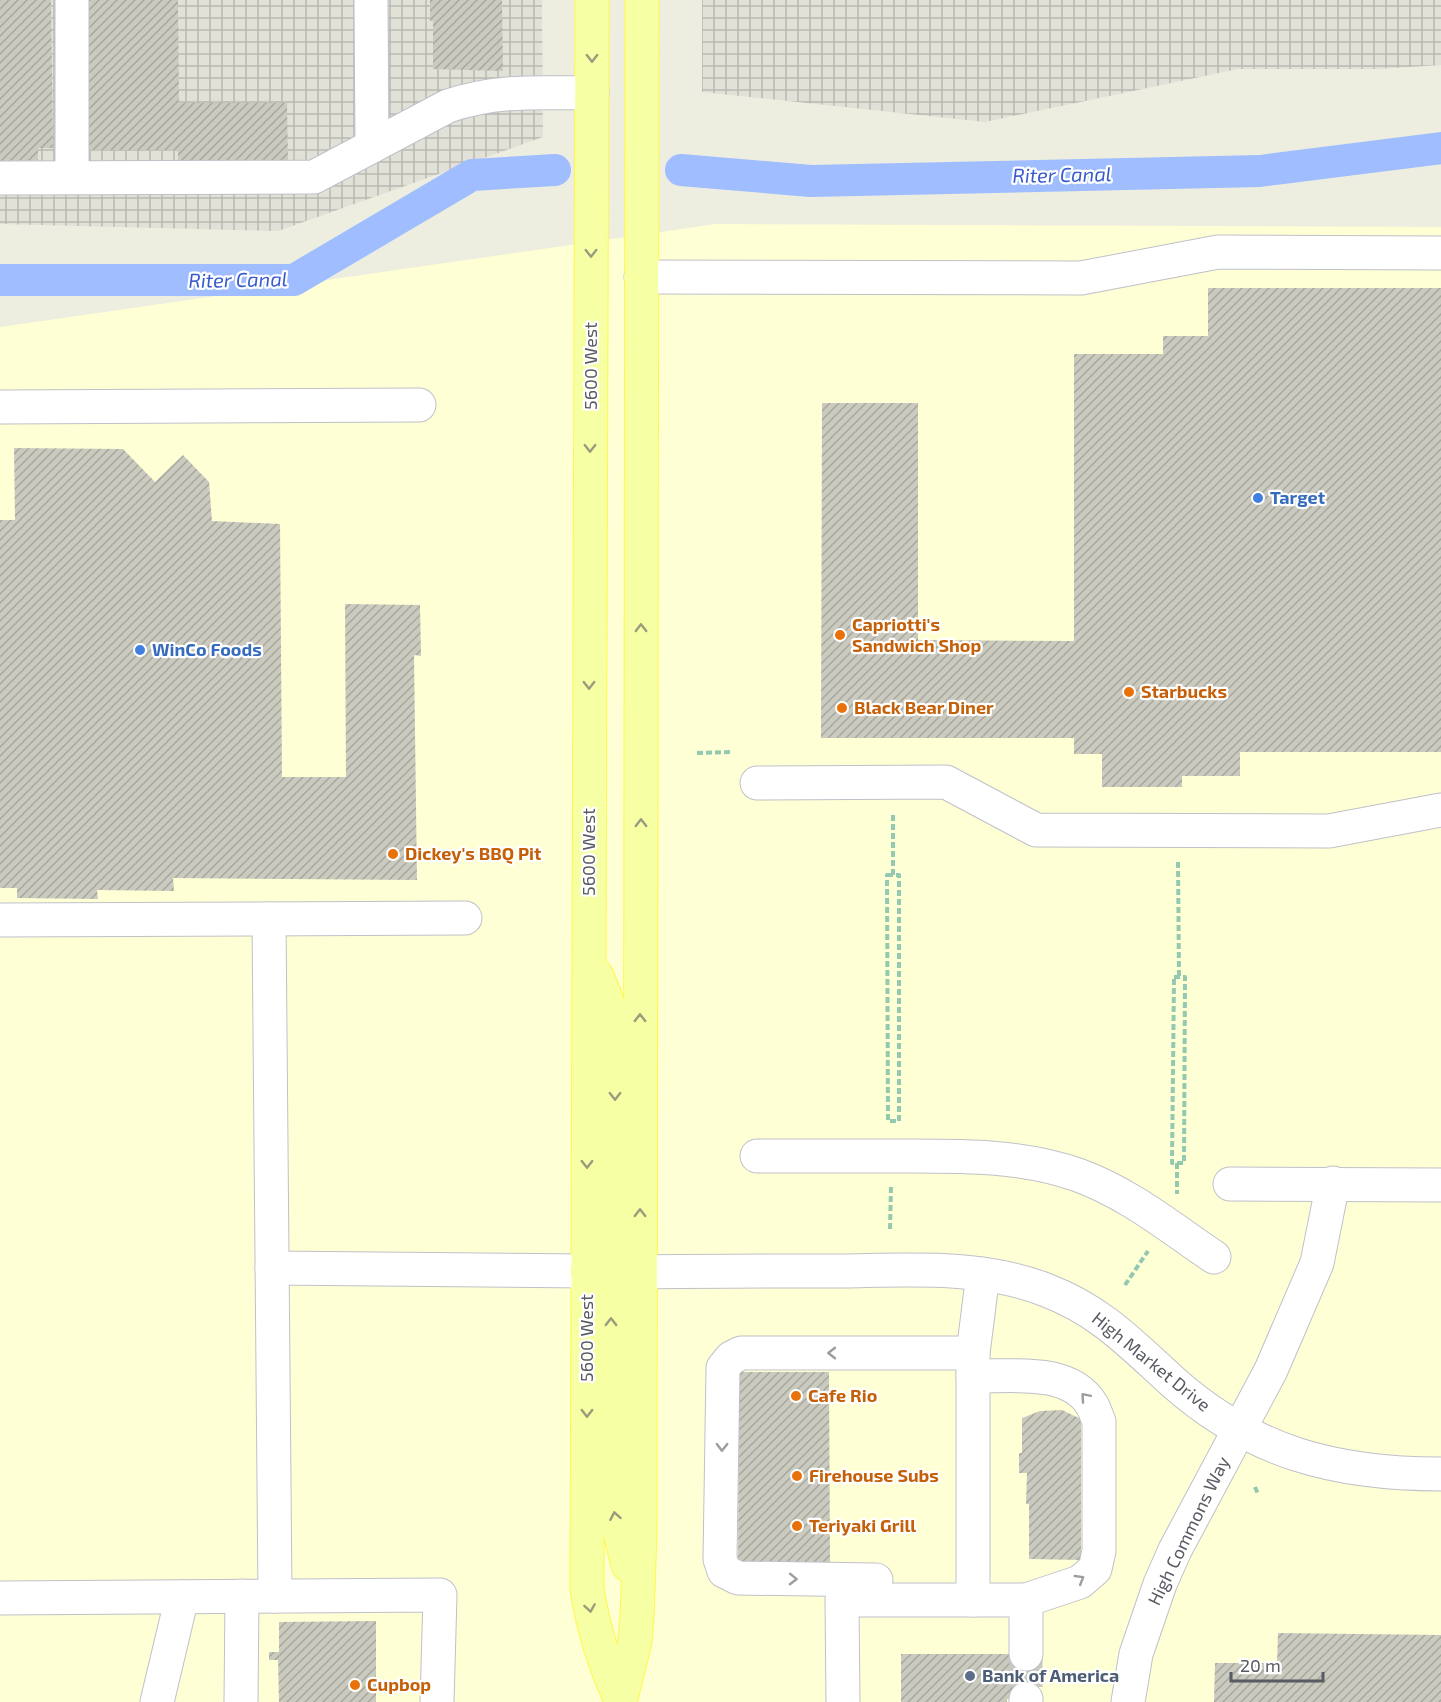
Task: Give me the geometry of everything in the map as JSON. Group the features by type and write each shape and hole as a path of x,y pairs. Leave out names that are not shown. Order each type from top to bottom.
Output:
{"main road":[{"name":"5600 West","path":"592,0 587,1589 597,1641 620,1700"},
{"name":"5600 West","path":"620,1700 635,1641 638,1592 642,0"},
{"path":"588,959 608,1004 614,1032 614,1238 620,1257 628,1267 640,1272"},
{"path":"587,1271 596,1272 603,1277 612,1292 614,1508 622,1546 638,1592"}],"street":[{"path":"72,0 72,177"},
{"path":"371,0 372,146"},
{"path":"0,178 314,177 448,106 471,99 511,93 592,93"},
{"path":"641,277 1081,278 1218,252 1441,253"},
{"path":"0,407 419,405"},
{"path":"757,783 946,782 1036,830 1329,831 1441,810"},
{"path":"0,920 465,918"},
{"path":"269,919 275,1596"},
{"path":"757,1156 948,1156 992,1158 1033,1164 1078,1175 1122,1195 1214,1257"},
{"name":"High Commons Way","path":"1128,1702 1136,1654 1160,1584 1175,1550 1271,1370 1317,1263 1333,1183"},
{"path":"1230,1184 1441,1185"},
{"path":"272,1268 587,1271"},
{"name":"High Market Drive","path":"640,1272 913,1270 982,1274 1044,1289 1071,1300 1097,1315 1121,1333 1192,1398 1239,1431 1264,1443 1328,1463 1398,1473 1441,1474"},
{"path":"973,1600 973,1365 982,1274"},
{"path":"843,1702 842,1600 1026,1600 1080,1581 1095,1569 1099,1551 1099,1422 1091,1404 1077,1389 1057,1379 891,1353 741,1353 731,1358 723,1368 720,1558 724,1571 738,1578 891,1580"},
{"path":"0,1598 440,1595 437,1702"},
{"path":"241,1702 242,1596"},
{"path":"157,1702 182,1597"},
{"path":"1026,1600 1026,1654"}],"path":[{"path":"697,753 733,752"},
{"path":"893,807 893,874"},
{"path":"1178,852 1179,977"},
{"path":"887,874 893,874 899,874 899,1121 888,1121 887,874"},
{"path":"1174,977 1185,977 1184,1163 1177,1163 1172,1163 1174,977"},
{"path":"1177,1163 1177,1196"},
{"path":"890,1228 891,1183"},
{"path":"1125,1285 1149,1250"},
{"path":"1255,1487 1258,1494"}],"shaded area":[{"path":"0,0 542,0 543,137 278,231 0,224"},
{"path":"702,0 1441,0 1441,65 1378,69 1238,69 985,122 702,92"},
{"path":"716,224 1441,227 1441,1702 0,1702 0,327"}],"building":[{"path":"0,0 51,0 53,148 38,148 38,160 0,161"},
{"path":"89,0 178,0 179,103 287,103 288,161 178,161 178,150 89,150"},
{"path":"430,0 502,0 503,71 433,69 433,21 430,21"},
{"name":"Target","path":"1208,288 1441,288 1441,752 1240,752 1240,776 1182,776 1182,787 1102,787 1102,754 1074,754 1074,738 821,738 822,403 918,403 918,640 1074,641 1074,354 1163,354 1163,336 1208,336"},
{"name":"WinCo Foods","path":"14,448 123,449 155,482 183,455 209,482 212,521 280,524 282,777 346,777 345,604 420,605 421,656 414,655 417,880 173,878 174,891 97,890 98,899 17,898 17,888 0,888 0,520 15,520"},
{"path":"739,1372 829,1372 830,1564 738,1565"},
{"path":"1062,1410 1081,1419 1081,1560 1029,1559 1027,1473 1019,1473 1019,1453 1022,1453 1022,1418 1040,1411"},
{"path":"376,1621 376,1702 279,1702 278,1660 269,1660 269,1652 279,1652 279,1622"},
{"path":"1278,1633 1441,1635 1441,1702 1214,1702 1215,1663 1277,1663"},
{"name":"Bank of America","path":"901,1654 1039,1654 1039,1699 1007,1699 1007,1702 901,1702"}],"waterway":[{"name":"Riter Canal","path":"681,170 811,181 1260,171 1441,148"},
{"name":"Riter Canal","path":"0,280 294,280 472,175 555,170"}],"tunnel":[{"path":"1026,1654 1026,1699"}],"place":[{"name":"Target","path":"1258,498"},
{"name":"Capriotti's Sandwich Shop","path":"840,635"},
{"name":"WinCo Foods","path":"140,650"},
{"name":"Starbucks","path":"1129,692"},
{"name":"Black Bear Diner","path":"842,708"},
{"name":"Dickey's BBQ Pit","path":"393,854"},
{"name":"Cafe Rio","path":"796,1396"},
{"name":"Firehouse Subs","path":"797,1476"},
{"name":"Teriyaki Grill","path":"797,1526"},
{"name":"Bank of America","path":"970,1676"},
{"name":"Cupbop","path":"355,1685"}]}
